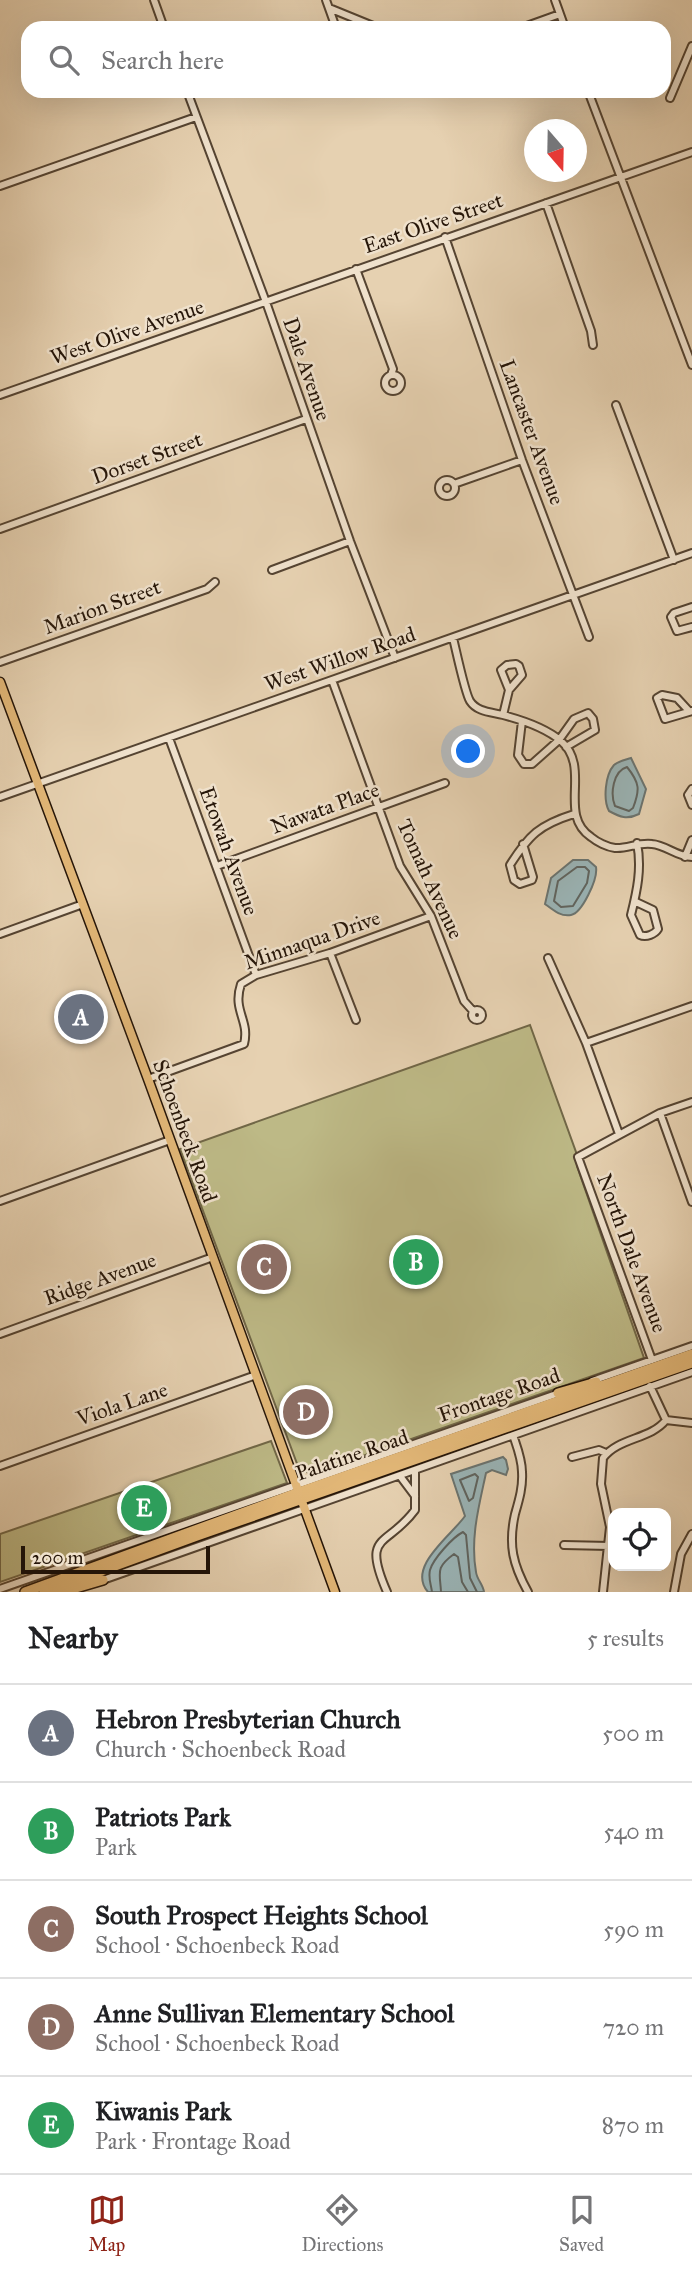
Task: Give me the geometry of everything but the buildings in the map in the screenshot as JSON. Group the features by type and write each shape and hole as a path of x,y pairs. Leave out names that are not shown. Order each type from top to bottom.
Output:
{"highway":[{"path":"558,1393 692,1353"},
{"name":"Palatine Road","path":"44,1592 692,1353"},
{"name":"Palatine Road","path":"25,1592 692,1363"},
{"path":"62,1592 103,1580"}],"main road":[{"name":"Schoenbeck Road","path":"0,682 335,1592"}],"street":[{"path":"154,0 162,21"},
{"path":"326,0 334,21"},
{"path":"555,0 562,21"},
{"path":"329,8 361,21"},
{"path":"540,21 560,14"},
{"path":"671,96 692,46"},
{"name":"Dale Avenue","path":"189,98 395,658"},
{"path":"591,98 692,365"},
{"path":"0,186 196,117"},
{"name":"East Olive Street","path":"265,302 692,152"},
{"path":"546,203 591,331 593,345"},
{"name":"Lancaster Avenue","path":"445,237 523,460 589,637"},
{"path":"356,269 393,369 391,375"},
{"name":"West Olive Avenue","path":"0,395 265,302"},
{"path":"616,405 674,560"},
{"name":"Dorset Street","path":"0,529 306,419"},
{"path":"454,484 523,460"},
{"path":"272,570 350,541"},
{"name":"West Willow Road","path":"0,797 692,554"},
{"name":"Marion Street","path":"0,662 207,589 215,583"},
{"path":"692,607 674,613 671,617 677,631 692,627"},
{"path":"453,638 470,701 483,711 539,727 566,747 573,758 577,781 574,814 581,831 596,841 616,848 637,843 655,844 688,857 692,840"},
{"name":"Tomah Avenue","path":"332,680 400,866 432,916 464,1001 473,1011"},
{"path":"503,715 509,690"},
{"path":"662,695 677,698 690,711 665,719 657,698 662,695"},
{"path":"522,721 518,754 524,764 532,764 559,740 578,716 589,713 595,730 566,747"},
{"name":"Etowah Avenue","path":"169,738 256,975"},
{"name":"Nawata Place","path":"216,866 445,783"},
{"path":"692,789 688,795 692,805"},
{"path":"523,844 533,877 532,880 520,884 514,880 510,865 523,844 550,823 574,814"},
{"path":"636,902 653,911 658,929 654,933 642,936 638,933 631,915 636,902 641,869 637,843"},
{"path":"0,934 83,904"},
{"name":"Minnaqua Drive","path":"148,1079 244,1044 247,1032 236,997 240,984 256,975 330,953 432,916"},
{"path":"330,953 356,1020"},
{"path":"548,958 586,1043 619,1134 660,1113 692,1102"},
{"path":"586,1043 692,1006"},
{"path":"660,1113 691,1198"},
{"name":"North Dale Avenue","path":"619,1134 578,1157 652,1360"},
{"path":"0,1201 170,1140"},
{"name":"Ridge Avenue","path":"0,1334 213,1257"},
{"name":"Frontage Road","path":"74,1592 300,1496 558,1393 692,1346"},
{"name":"Frontage Road","path":"0,1589 300,1496 400,1476 692,1372"},
{"name":"Viola Lane","path":"0,1466 256,1375"},
{"path":"650,1386 666,1420"},
{"path":"666,1420 692,1423"},
{"path":"608,1516 600,1470 606,1453 614,1447 658,1430 666,1420"},
{"path":"513,1435 523,1472 511,1546 514,1563 528,1592"},
{"path":"572,1458 599,1450 606,1453"},
{"path":"387,1592 376,1557 378,1546 416,1506 415,1470"},
{"path":"400,1476 416,1497"},
{"path":"674,1592 682,1554 692,1535"},
{"path":"564,1545 608,1546"},
{"path":"603,1592 608,1554"}],"shaded area":[{"path":"530,1025 576,1152 577,1166 644,1358 311,1474 299,1469 180,1149"},
{"path":"271,1441 287,1483 0,1582 0,1534"}],"water":[{"path":"631,758 646,789 639,814 624,817 609,811 606,788 614,765"},
{"path":"573,860 588,860 596,867 596,872 580,908 571,915 564,915 545,904 551,878"},
{"path":"503,1457 508,1469 506,1475 492,1470 486,1473 476,1522 474,1559 484,1592 428,1592 423,1582 427,1562 465,1516 451,1474"}],"place":[{"name":"Hebron Presbyterian Church","path":"81,1017"},
{"name":"Patriots Park","path":"416,1262"},
{"name":"South Prospect Heights School","path":"264,1267"},
{"name":"Anne Sullivan Elementary School","path":"306,1412"},
{"name":"Kiwanis Park","path":"144,1508"}]}
